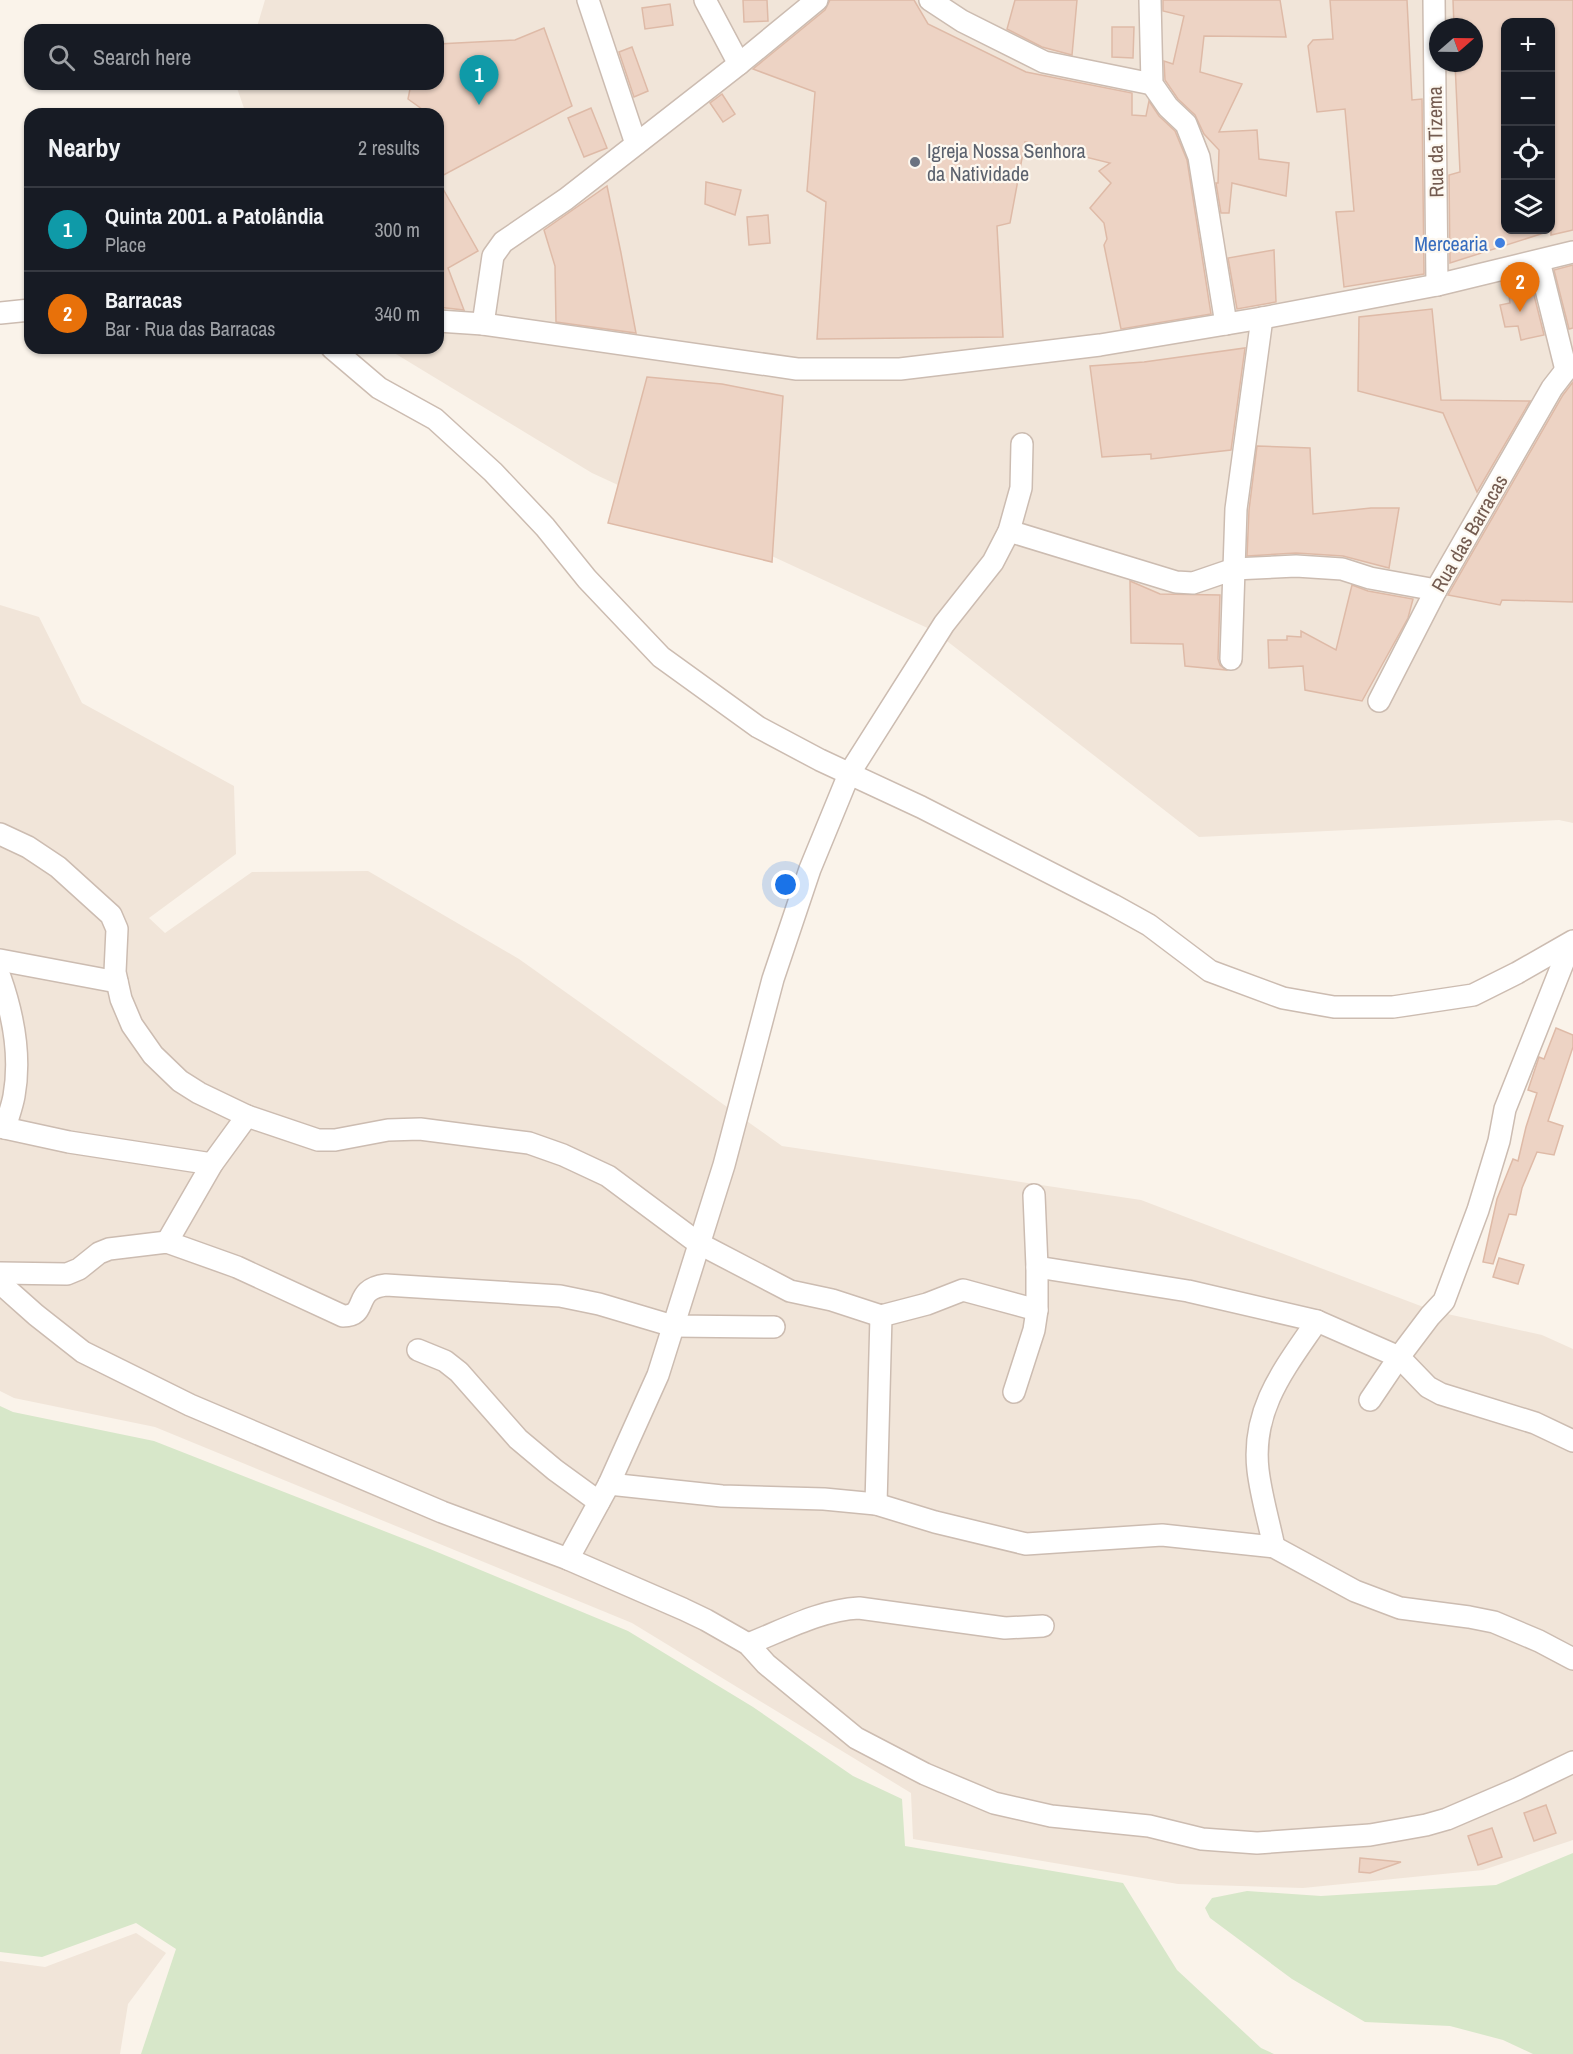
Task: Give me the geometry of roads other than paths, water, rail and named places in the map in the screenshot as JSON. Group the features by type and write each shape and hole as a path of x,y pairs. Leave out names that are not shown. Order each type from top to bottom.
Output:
{"street":[{"path":"588,0 636,144"},
{"path":"705,0 740,64"},
{"path":"483,324 493,256 503,242 566,199 740,64 817,0"},
{"path":"930,0 962,21 1044,63 1152,84"},
{"path":"1150,0 1152,84 1168,107 1186,124 1199,157 1226,324"},
{"name":"Rua da Tizema","path":"1434,0 1437,285"},
{"path":"444,321 483,324 665,352 808,369 900,369 1100,345 1262,318 1437,285 1573,252"},
{"path":"1539,261 1569,369"},
{"path":"0,313 24,311"},
{"path":"1231,659 1236,509 1262,318"},
{"path":"339,354 379,388 435,419 493,471 545,527 587,579 660,657 758,727 1113,904 1149,925 1210,971 1283,998 1334,1007 1393,1007 1473,995 1573,941"},
{"name":"Rua das Barracas","path":"1379,701 1436,590 1552,388 1569,369"},
{"path":"568,1559 604,1493 658,1375 724,1165 773,979 810,869 849,774 944,624 993,561 1009,531 1021,488 1022,444"},
{"path":"1009,531 1176,582 1193,583 1234,569 1296,566 1342,569 1370,578 1436,590"},
{"path":"0,834 28,847 58,867 111,915 117,929 115,972 121,999 132,1025 153,1055 180,1081 247,1116 318,1140 336,1140 388,1130 420,1129 529,1143 563,1155 608,1176 698,1243 790,1291 832,1300 880,1316 927,1304 963,1290 1037,1310"},
{"path":"1370,1400 1399,1357 1444,1301 1478,1210 1499,1141 1506,1109 1565,958 1573,948"},
{"path":"0,960 117,982"},
{"path":"0,976 8,1000 16,1055 14,1098 3,1127 122,1151 212,1164"},
{"path":"167,1242 212,1164 247,1116"},
{"path":"1014,1392 1034,1330 1037,1310 1034,1195"},
{"path":"0,1273 67,1274 79,1269 99,1253 109,1249 167,1242 237,1267 343,1316 351,1316 357,1312 366,1291 375,1286 386,1285 560,1296 599,1304 673,1326 774,1328"},
{"path":"1037,1267 1188,1291 1317,1321 1399,1357 1428,1387 1441,1394 1534,1422 1573,1441"},
{"path":"0,1283 36,1315 84,1352 190,1405 442,1512 568,1559 683,1609 748,1644 766,1664 856,1738 925,1774 994,1803 1051,1816 1149,1826 1202,1839 1257,1843 1371,1835 1447,1819 1517,1789 1573,1761"},
{"path":"876,1504 880,1316"},
{"path":"1274,1547 1258,1471 1257,1445 1262,1414 1274,1388 1317,1321"},
{"path":"418,1350 445,1361 459,1372 518,1439 555,1470 604,1493 824,1499 876,1504 935,1522 1026,1544 1162,1535 1274,1547 1356,1591 1400,1608 1494,1622 1539,1641 1573,1659"},
{"path":"748,1644 840,1609 859,1608 1005,1628 1043,1626"}],"place":[{"name":"Quinta 2001. a Patolândia","path":"479,105"},
{"name":"Igreja Nossa Senhora da Natividade","path":"915,162"},
{"name":"Mercearia","path":"1500,243"},
{"name":"Barracas","path":"1520,312"}]}
